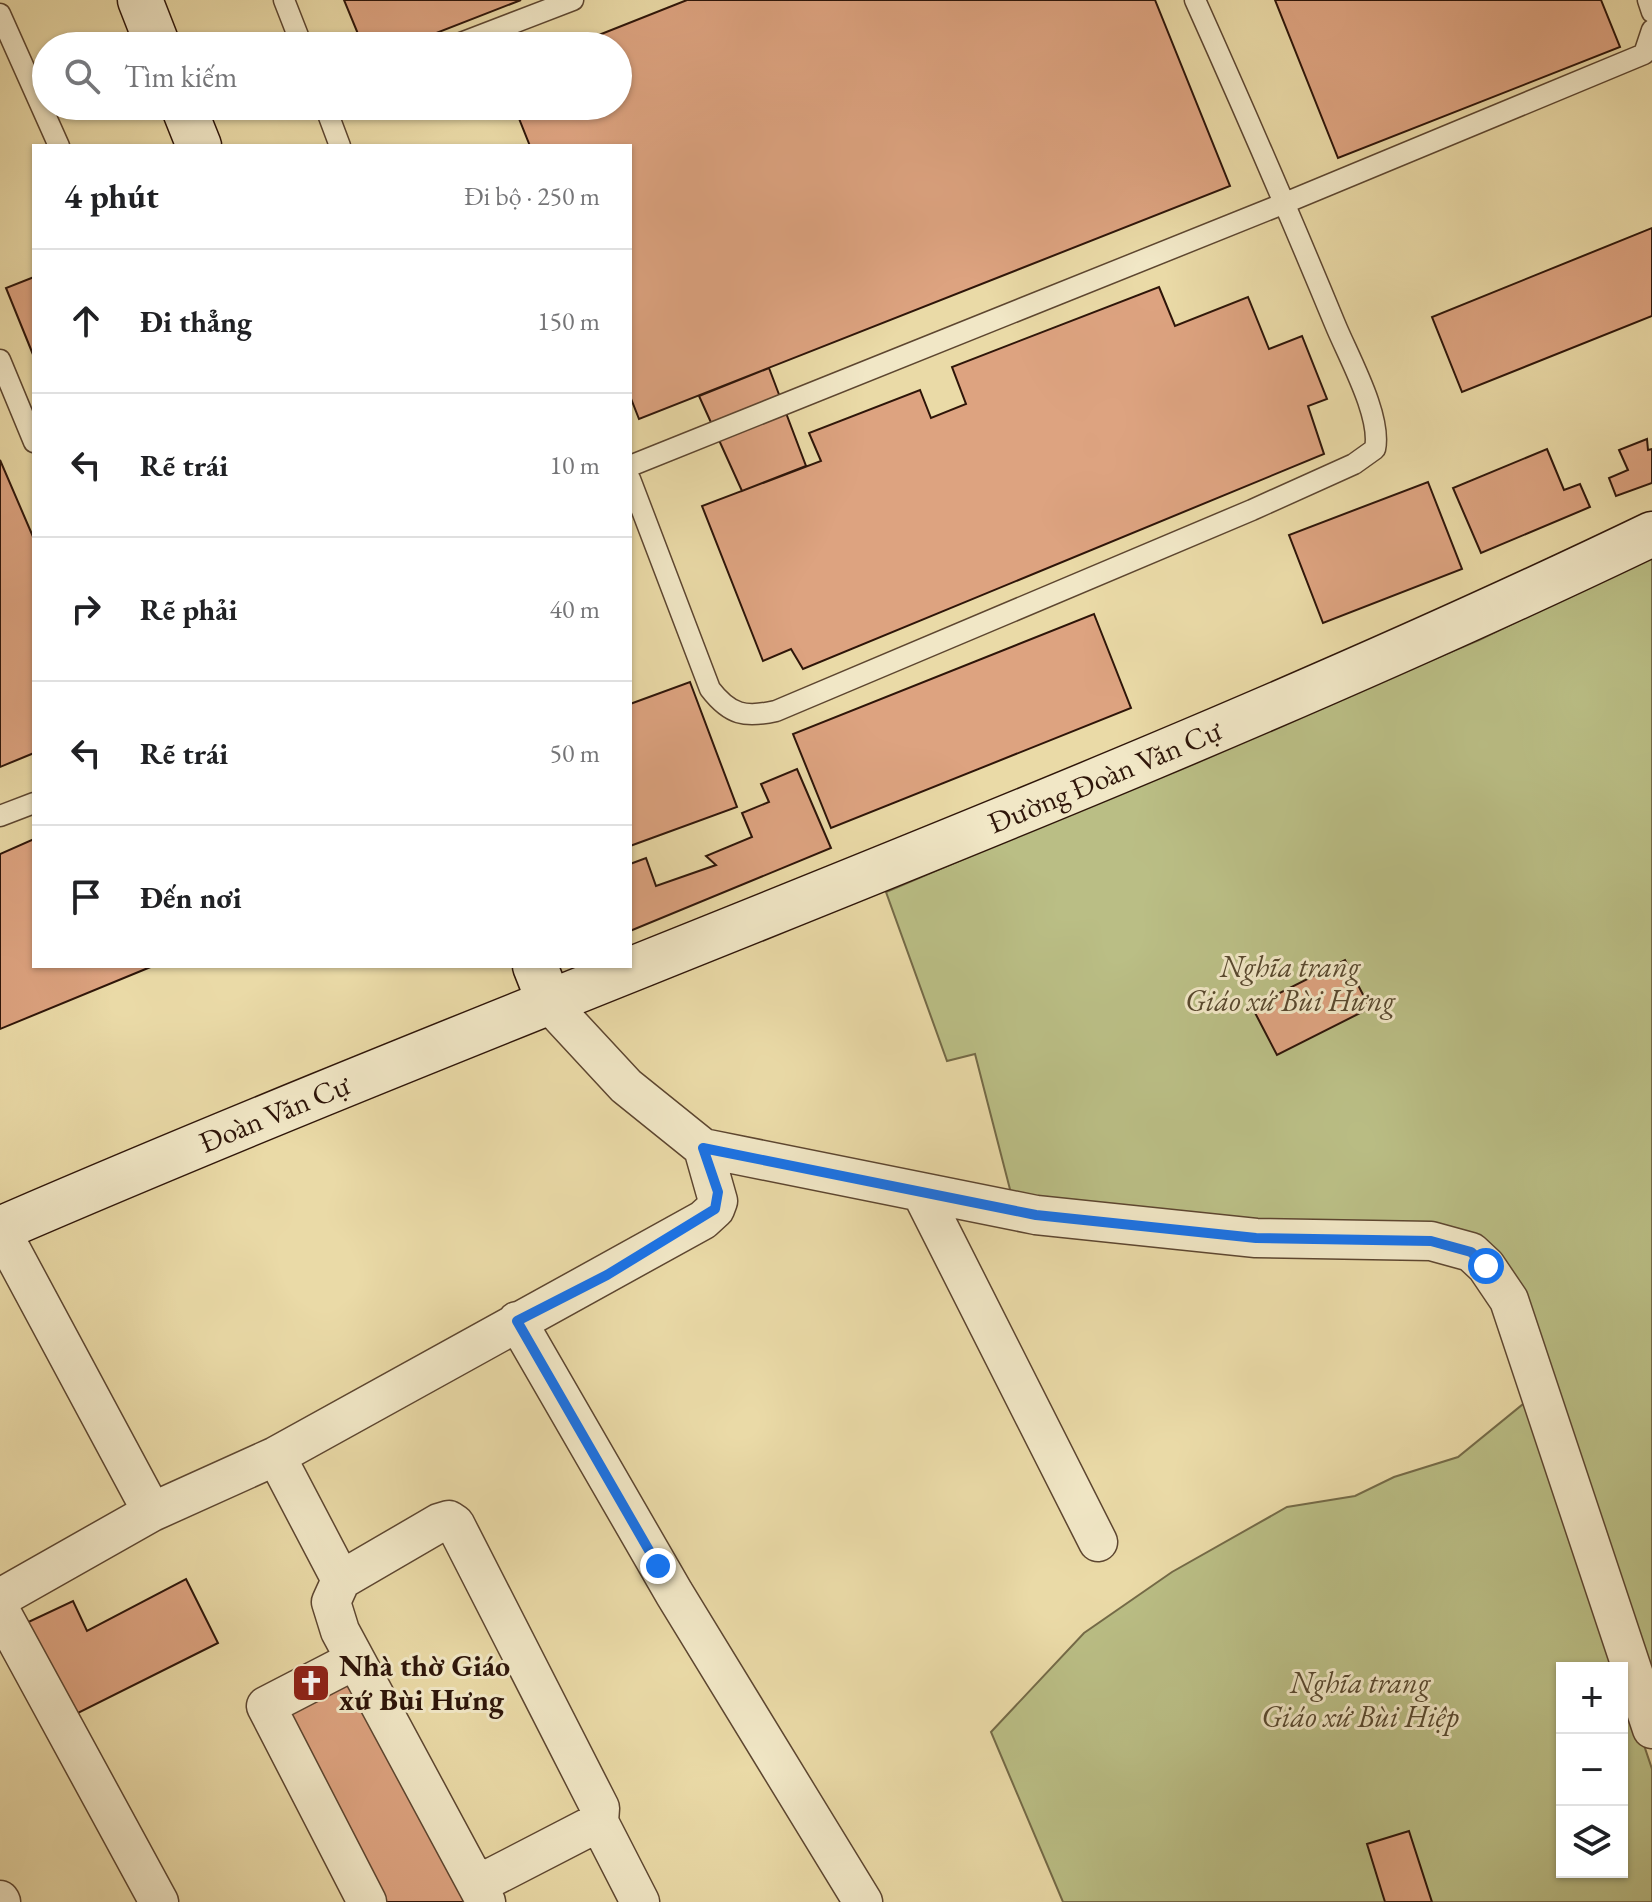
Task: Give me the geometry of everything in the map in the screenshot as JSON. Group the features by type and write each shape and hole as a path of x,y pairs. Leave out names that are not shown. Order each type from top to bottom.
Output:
{"street":[{"path":"140,0 153,32"},
{"path":"189,120 198,144"},
{"name":"Đường Đoàn Văn Cự","path":"632,954 932,850 1473,620 1652,534"},
{"name":"Đường Đoàn Văn Cự","path":"542,985 591,968"},
{"path":"542,985 626,1086 703,1148 1036,1215 1256,1238 1431,1241 1471,1252 1486,1266 1509,1300 1652,1729"},
{"name":"Đoàn Văn Cự","path":"0,1229 169,1156 542,985"},
{"path":"0,1598 152,1512 276,1456 517,1321 607,1275 715,1209 718,1192 703,1148"},
{"path":"921,1192 1098,1542"},
{"path":"0,1229 152,1512"},
{"path":"517,1321 674,1593 863,1902"},
{"path":"276,1456 341,1580"},
{"path":"599,1822 481,1894 355,1660 332,1610 331,1602 341,1580 439,1523 449,1520 455,1524 591,1788 600,1808 599,1822 640,1902"},
{"path":"0,1610 159,1902"},
{"path":"355,1660 266,1706 367,1902"}],"lane":[{"path":"284,0 297,32"},
{"path":"490,32 573,0"},
{"path":"632,484 710,689 737,714 763,714 791,705 1265,504 1354,464 1375,449 1377,438 1373,418 1285,203 1195,0"},
{"path":"1648,0 1652,12"},
{"path":"0,14 32,86"},
{"path":"632,465 1285,203 1644,54 1652,30"},
{"path":"47,120 58,144"},
{"path":"330,120 339,144"},
{"path":"0,360 32,437"},
{"path":"0,816 32,804"}],"green space":[{"name":"Nghĩa trang Giáo xứ Bùi Hưng","path":"1652,557 1652,1682 1500,1262 1246,1224 1012,1197 975,1054 947,1061 886,892 1479,640"},
{"name":"Nghĩa trang Giáo xứ Bùi Hiệp","path":"1528,1400 1616,1662 1556,1662 1556,1878 1628,1878 1628,1698 1652,1769 1652,1902 1063,1902 991,1732 1084,1633 1172,1572 1287,1507 1355,1496 1394,1477 1458,1457"}],"building":[{"path":"344,0 521,0 439,32 357,32"},
{"path":"687,0 1155,0 1230,186 639,419 632,401 632,144 529,144 520,120 632,120 632,32 606,32"},
{"path":"1275,0 1601,0 1620,47 1338,158"},
{"path":"1652,228 1652,316 1462,392 1432,317"},
{"path":"32,278 32,352 6,288"},
{"path":"1159,287 1175,326 1248,297 1269,349 1302,336 1327,399 1308,406 1324,454 803,669 791,649 763,661 702,506 821,461 809,433 920,390 931,418 966,404 952,367"},
{"path":"769,368 806,466 742,491 699,396"},
{"path":"1647,439 1648,450 1652,449 1652,483 1616,496 1609,478 1628,470 1619,450"},
{"path":"1547,449 1564,490 1580,484 1590,507 1481,553 1453,488"},
{"path":"0,460 32,534 32,754 0,767"},
{"path":"1428,482 1462,569 1323,623 1289,535"},
{"path":"1094,614 1131,708 831,828 793,734"},
{"path":"690,682 737,807 632,845 632,703"},
{"path":"797,769 831,848 632,930 632,863 646,858 656,886 716,865 706,856 752,837 742,813 769,802 761,784"},
{"path":"32,840 32,968 148,968 0,1029 0,854"},
{"path":"1345,960 1370,1008 1277,1055 1252,1007"},
{"path":"186,1579 218,1643 70,1717 22,1625 73,1601 87,1631"},
{"path":"351,1677 472,1902 381,1902 282,1710"},
{"path":"1409,1831 1432,1902 1385,1902 1367,1844"}],"place":[{"name":"Nhà thờ Giáo xứ Bùi Hưng","path":"311,1683"}],"route":[{"path":"658,1566 517,1321 607,1275 703,1220 715,1209 718,1192 703,1148 1036,1215 1256,1238 1431,1241 1471,1252 1486,1266"}]}
